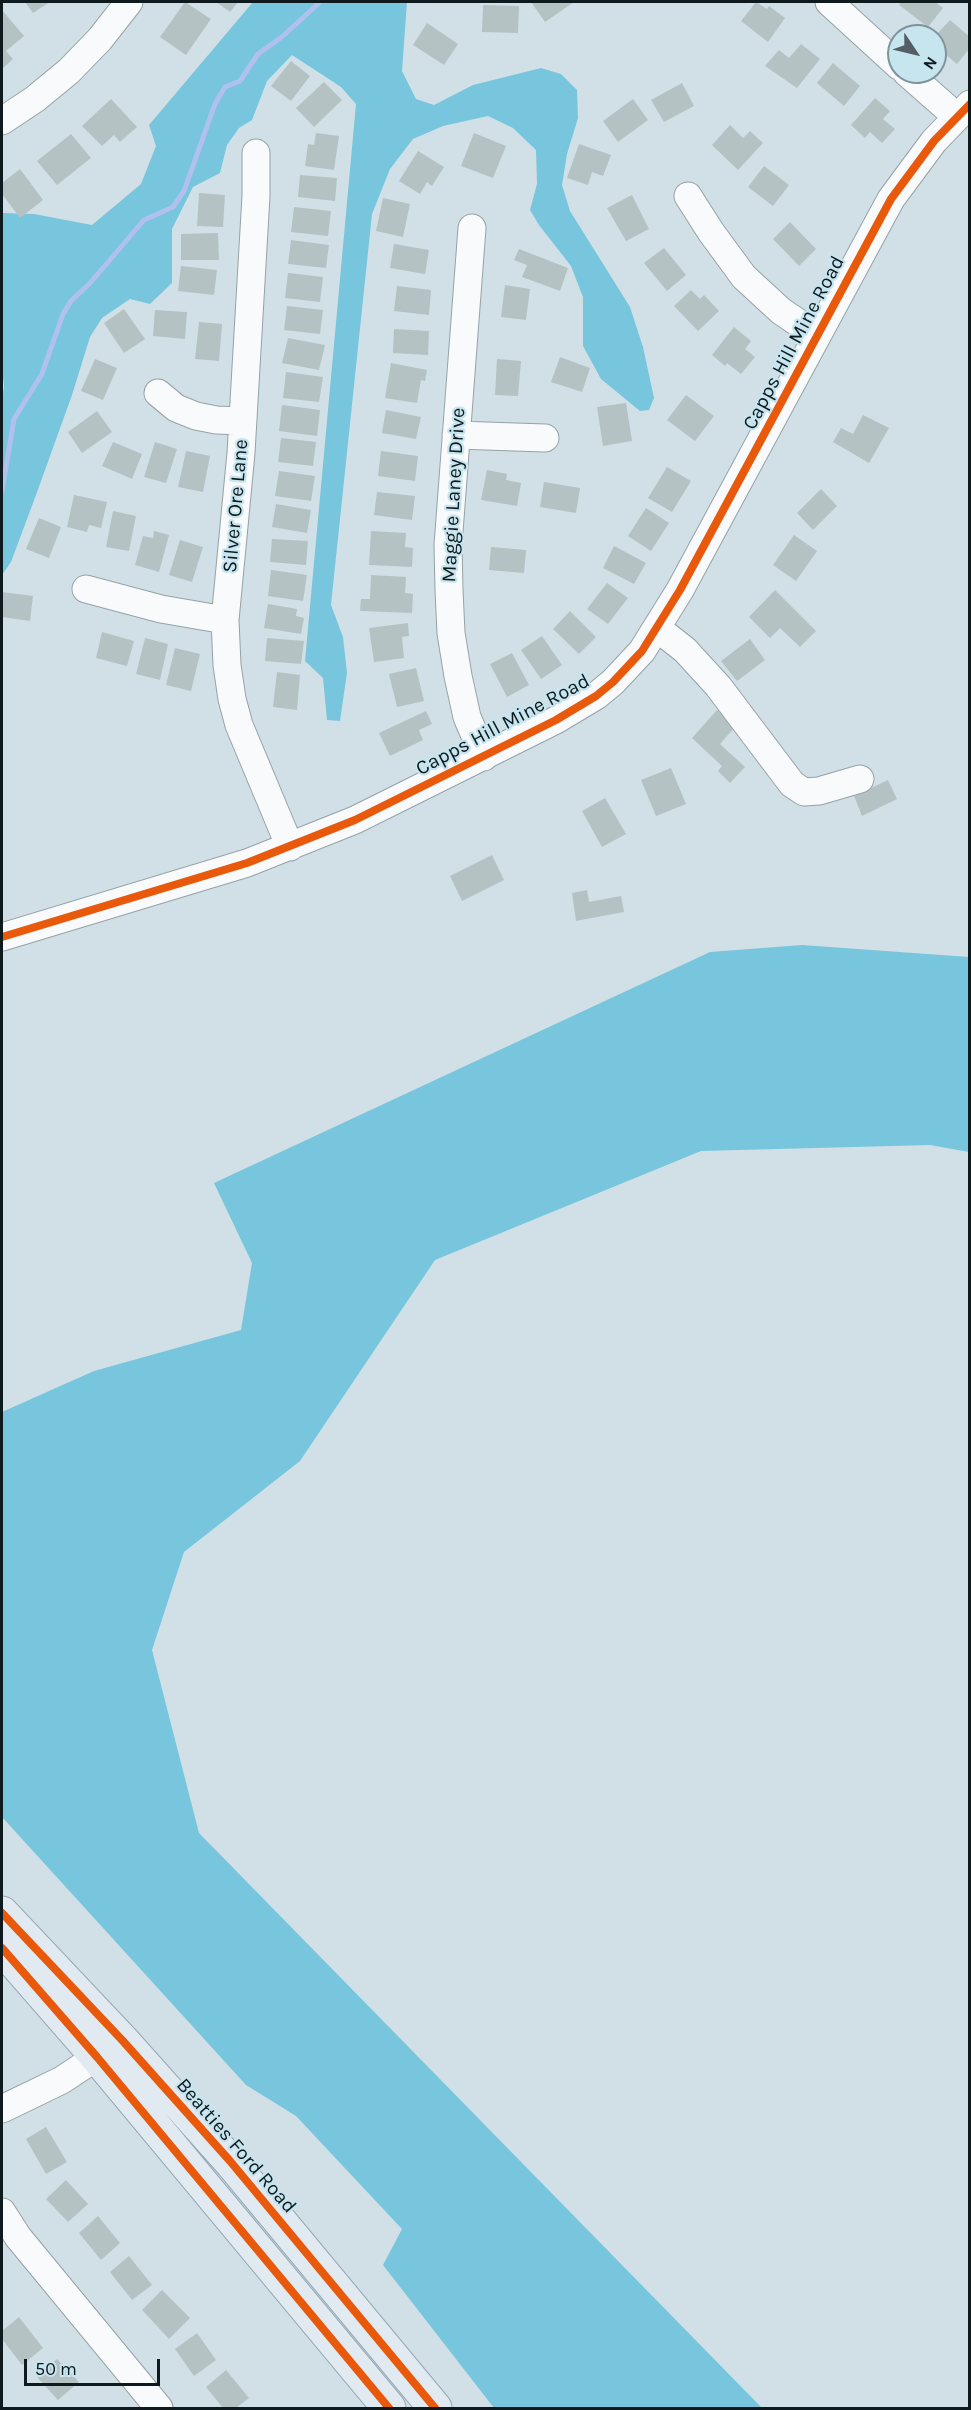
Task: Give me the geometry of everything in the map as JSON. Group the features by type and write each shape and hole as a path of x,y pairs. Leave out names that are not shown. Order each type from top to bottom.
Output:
{"main road":[{"name":"Beatties Ford Road","path":"2,1912 389,2409"},
{"name":"Beatties Ford Road","path":"2,1948 230,2161 435,2409"}],"street":[{"path":"2,121 35,99 69,71 100,39 129,2"},
{"path":"829,2 887,55"},
{"path":"924,84 963,110"},
{"name":"Capps Hill Mine Road","path":"2,937 247,863 290,847 356,820 484,757 556,720 596,696 628,668 657,628 680,590 891,199 923,155 963,110"},
{"name":"Silver Ore Lane","path":"256,153 256,196 242,421 225,620 227,665 238,725 290,847"},
{"path":"688,195 711,232 744,277 781,311 816,335"},
{"name":"Maggie Laney Drive","path":"472,228 448,545 451,633 467,717 484,757"},
{"path":"158,393 177,408 196,416 216,420 242,421"},
{"path":"456,435 545,438"},
{"path":"86,589 161,609 225,620"},
{"path":"657,628 685,650 718,686 792,784 804,792 819,791 860,779"},
{"path":"2,2109 62,2080 109,2049"},
{"path":"2,2212 18,2237 159,2409"}],"shaded area":[{"path":"253,2 407,2 402,71 416,99 434,105 473,85 541,68 561,74 577,90 578,118 567,154 562,185 570,211 630,307 643,347 654,398 649,410 640,411 601,379 583,346 583,297 571,266 530,210 537,184 536,150 513,128 488,116 443,126 413,139 390,169 372,214 331,605 343,637 347,673 340,721 327,720 323,678 305,661 356,104 341,87 292,55 267,81 252,120 239,128 227,145 220,173 193,187 172,229 172,283 150,304 130,299 102,318 90,337 36,495 11,562 2,575 2,402 4,386 2,213 34,214 92,225 141,184 156,146 149,125"},
{"path":"802,945 969,957 969,1152 930,1145 701,1151 435,1260 300,1461 184,1552 152,1650 199,1833 762,2408 494,2408 383,2265 402,2229 296,2116 246,2085 2,1817 2,1412 94,1371 241,1330 252,1263 214,1183 710,952"}],"building":[{"path":"25,2 50,2 33,13"},
{"path":"185,2 211,19 186,55 160,37"},
{"path":"216,2 238,2 230,12"},
{"path":"531,2 574,2 545,22"},
{"path":"756,2 767,9 769,6 785,18 768,42 741,21"},
{"path":"901,2 935,2 943,8 930,24 924,24 899,5"},
{"path":"483,5 519,6 518,33 482,32"},
{"path":"2,10 24,36 6,51 13,59 2,69"},
{"path":"950,20 970,37 970,48 957,64 947,56 946,24"},
{"path":"427,23 458,44 444,65 413,45"},
{"path":"801,44 820,59 797,88 765,66 779,50 789,58"},
{"path":"291,61 310,76 291,101 271,86"},
{"path":"833,63 860,86 844,106 817,83"},
{"path":"324,82 342,100 314,127 296,108"},
{"path":"682,83 694,106 664,122 651,100"},
{"path":"875,98 890,111 883,119 895,129 882,143 870,132 865,138 851,125"},
{"path":"111,99 137,127 120,142 114,135 102,146 82,126"},
{"path":"633,99 648,120 618,142 603,121"},
{"path":"730,125 743,138 750,131 763,143 738,170 712,145"},
{"path":"316,133 339,136 334,170 305,166 308,144 314,145"},
{"path":"474,133 506,146 493,178 461,166"},
{"path":"71,134 91,158 57,185 37,161"},
{"path":"579,144 611,155 603,176 592,172 588,185 567,178"},
{"path":"418,151 444,167 432,186 427,182 420,194 399,181"},
{"path":"764,166 789,185 773,206 748,187"},
{"path":"20,169 43,200 20,218 2,194 2,183"},
{"path":"300,175 337,178 335,201 298,197"},
{"path":"199,193 225,195 223,227 197,226"},
{"path":"632,195 649,229 626,241 607,208"},
{"path":"383,198 410,204 403,237 376,231"},
{"path":"294,207 331,211 328,236 291,232"},
{"path":"790,222 816,249 799,266 773,239"},
{"path":"218,233 219,260 181,260 181,234"},
{"path":"291,240 329,245 326,268 288,264"},
{"path":"394,244 429,250 425,274 390,268"},
{"path":"664,248 686,275 667,291 644,263"},
{"path":"519,249 568,268 560,291 522,277 527,265 514,260"},
{"path":"181,266 217,270 214,295 178,291"},
{"path":"288,273 323,277 320,302 285,298"},
{"path":"505,285 530,289 526,320 501,317"},
{"path":"397,286 431,290 429,315 394,311"},
{"path":"691,290 700,299 704,295 719,311 698,331 674,306"},
{"path":"287,306 323,310 320,334 284,330"},
{"path":"124,309 145,339 124,353 104,323"},
{"path":"155,310 187,312 185,339 153,336"},
{"path":"199,322 222,324 219,361 195,359"},
{"path":"734,327 751,341 745,349 755,357 741,374 727,363 725,366 712,355"},
{"path":"394,329 429,331 428,355 393,353"},
{"path":"288,338 325,345 319,370 282,363"},
{"path":"560,357 590,368 582,392 551,382"},
{"path":"95,359 117,368 103,400 81,391"},
{"path":"497,359 521,361 518,396 495,395"},
{"path":"391,363 427,370 425,381 421,380 417,403 385,398"},
{"path":"286,372 323,377 319,402 283,398"},
{"path":"686,395 714,416 695,441 667,420"},
{"path":"626,403 632,441 603,446 597,407"},
{"path":"282,405 320,410 317,436 279,431"},
{"path":"386,410 421,417 416,439 382,433"},
{"path":"97,411 112,432 82,453 68,432"},
{"path":"863,415 889,428 869,463 833,442 841,428 853,434"},
{"path":"281,438 316,442 313,466 278,462"},
{"path":"113,442 142,454 132,479 102,466"},
{"path":"155,442 177,449 166,483 144,477"},
{"path":"186,451 210,456 203,492 178,487"},
{"path":"381,451 418,456 415,481 378,476"},
{"path":"667,467 691,481 672,512 648,498"},
{"path":"487,470 507,474 506,480 521,483 517,506 481,500"},
{"path":"279,471 315,476 311,501 275,496"},
{"path":"544,482 580,488 576,513 540,507"},
{"path":"821,489 837,506 813,530 797,513"},
{"path":"377,492 415,496 412,520 374,515"},
{"path":"74,495 107,502 101,528 89,525 87,532 67,527"},
{"path":"276,504 311,510 307,533 272,527"},
{"path":"646,508 669,523 651,551 628,536"},
{"path":"113,511 136,516 129,551 106,547"},
{"path":"39,518 61,527 49,558 26,549"},
{"path":"154,531 169,535 159,572 135,565 143,536 153,538"},
{"path":"371,531 406,533 405,547 413,548 412,567 369,565"},
{"path":"794,535 817,551 796,581 773,565"},
{"path":"272,539 308,541 306,565 270,562"},
{"path":"180,540 203,547 192,582 169,575"},
{"path":"614,546 646,563 634,584 603,568"},
{"path":"491,547 526,550 524,573 489,570"},
{"path":"271,570 307,575 303,601 268,596"},
{"path":"371,575 406,577 405,593 413,594 412,613 360,611 361,599 370,599"},
{"path":"607,583 628,598 608,624 587,609"},
{"path":"775,590 816,631 800,647 780,628 770,638 749,617"},
{"path":"2,592 33,596 30,621 2,617"},
{"path":"268,604 297,609 296,616 304,618 301,634 264,628"},
{"path":"570,611 596,637 579,654 553,629"},
{"path":"408,623 409,636 402,637 404,658 374,662 369,628"},
{"path":"102,632 134,641 127,666 96,658"},
{"path":"542,636 562,665 541,679 521,650"},
{"path":"145,638 168,644 160,680 136,674"},
{"path":"267,638 304,641 301,664 265,661"},
{"path":"750,639 765,660 737,681 721,661"},
{"path":"175,648 200,654 191,691 166,685"},
{"path":"512,653 529,685 507,697 490,664"},
{"path":"416,668 424,701 397,707 389,674"},
{"path":"277,672 300,675 297,710 273,707"},
{"path":"717,710 735,727 720,744 745,767 730,783 718,771 722,766 692,738"},
{"path":"426,711 432,724 419,730 423,740 390,756 379,733"},
{"path":"671,768 686,804 656,816 641,780"},
{"path":"888,780 897,799 862,816 854,796"},
{"path":"605,798 626,834 602,847 582,811"},
{"path":"492,855 504,880 462,901 450,876"},
{"path":"587,890 589,902 621,896 624,912 576,921 572,893"},
{"path":"46,2127 67,2162 46,2174 26,2139"},
{"path":"66,2180 88,2204 68,2222 46,2199"},
{"path":"98,2216 120,2243 101,2260 79,2233"},
{"path":"129,2256 152,2285 132,2300 110,2272"},
{"path":"162,2290 190,2318 169,2339 142,2310"},
{"path":"19,2317 43,2348 22,2365 2,2339 2,2331"},
{"path":"197,2333 216,2360 194,2376 175,2349"},
{"path":"57,2359 79,2382 58,2400 37,2377"},
{"path":"226,2370 249,2398 236,2408 223,2408 206,2387"}],"waterway":[{"path":"2,491 14,419 42,374 63,314 71,301 91,282 144,220 173,207 184,191 215,104 225,87 240,81 258,54 283,36 320,2"}],"cycle path":[{"path":"2,937 247,863 355,820 556,720 596,696 613,682 642,651 680,590 891,199 934,141 970,104"},
{"path":"2,1913 122,2040 230,2161 435,2408"},
{"path":"2,1948 97,2057 389,2408"}]}
